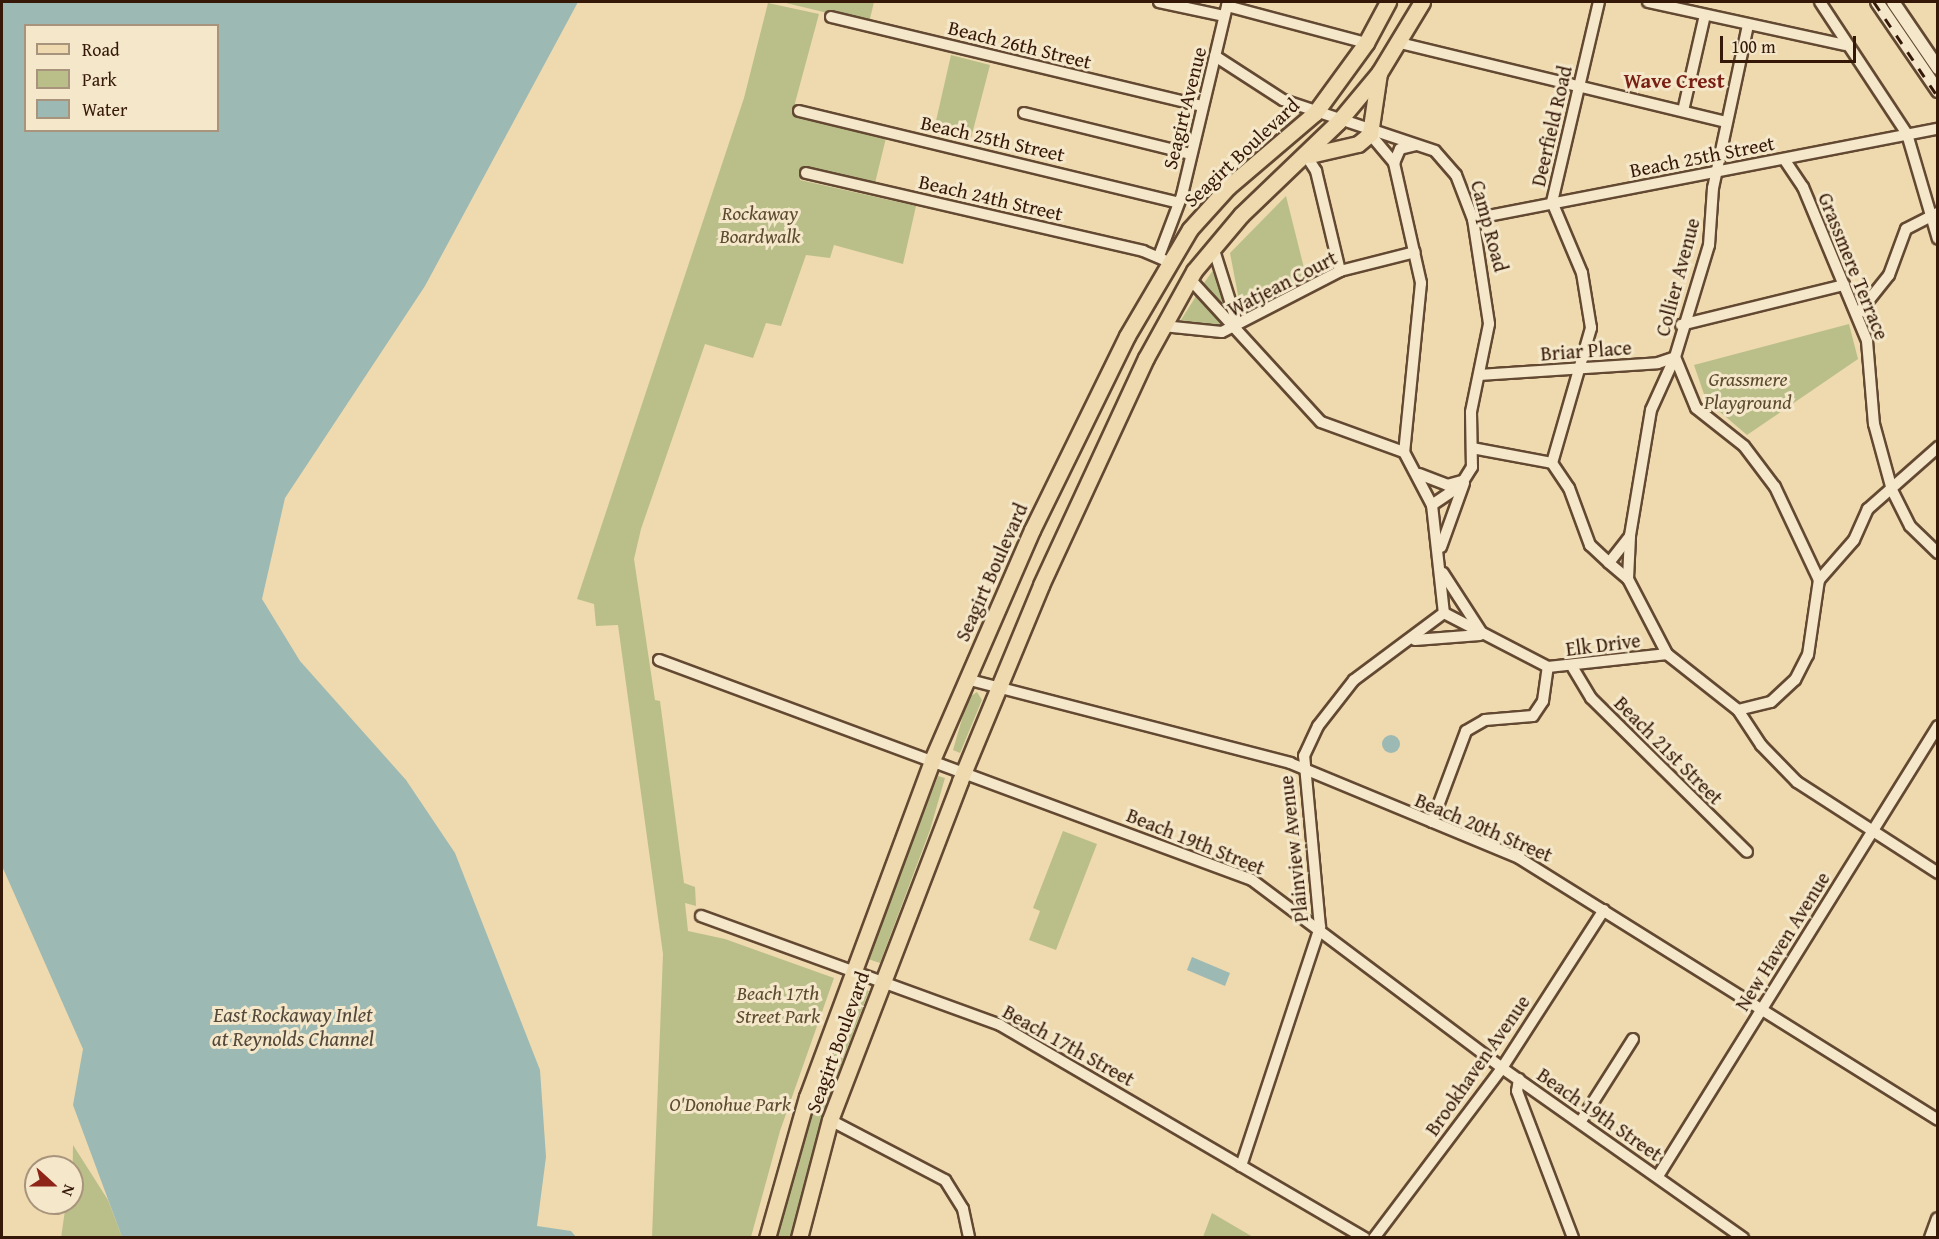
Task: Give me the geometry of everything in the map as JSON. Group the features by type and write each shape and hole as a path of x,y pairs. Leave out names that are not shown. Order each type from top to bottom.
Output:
{"main road":[{"name":"Seagirt Boulevard","path":"767,1238 807,1097 856,971 932,760 1068,452 1162,259 1228,187 1315,113 1366,43 1388,2"},
{"name":"Seagirt Boulevard","path":"799,1238 830,1120 963,772 998,687 1163,326 1189,278 1240,215 1309,156 1378,73 1400,43 1422,2"},
{"path":"1309,156 1358,144 1370,134 1378,73"}],"street":[{"path":"1159,2 1226,8 1366,43"},
{"name":"Deerfield Road","path":"1552,463 1591,328 1589,303 1552,202 1599,2"},
{"path":"1648,2 1845,45"},
{"path":"1820,2 1845,45 1908,134 1935,214 1938,239"},
{"path":"1877,2 1938,91"},
{"path":"1893,2 1938,68"},
{"name":"Seagirt Avenue","path":"1162,259 1191,154 1226,8"},
{"path":"1683,111 1705,15"},
{"name":"Beach 26th Street","path":"831,17 1201,106"},
{"name":"Collier Avenue","path":"1628,579 1630,536 1651,411 1675,357 1681,325 1709,244 1717,172 1748,25"},
{"path":"1400,43 1726,122"},
{"name":"Camp Road","path":"1215,56 1283,100 1370,134 1419,145 1450,165 1473,219 1490,306 1471,412 1472,448 1465,480 1440,548"},
{"name":"Beach 25th Street","path":"799,111 1178,203"},
{"path":"1024,113 1191,154"},
{"name":"Beach 25th Street","path":"1473,219 1938,129"},
{"path":"1370,134 1394,163 1415,252 1421,310 1407,384 1404,452"},
{"path":"1394,163 1401,149 1419,145"},
{"path":"1309,156 1316,171 1340,271"},
{"name":"Grassmere Terrace","path":"1784,159 1803,187 1857,315 1871,363 1874,424 1893,490 1910,526 1938,553"},
{"name":"Beach 24th Street","path":"806,173 1162,259"},
{"path":"1857,315 1889,275 1906,229 1935,214"},
{"path":"1213,248 1238,326"},
{"name":"Watjean Court","path":"1163,326 1220,332 1238,326 1340,271 1415,252"},
{"path":"1189,278 1238,326 1321,422 1404,452 1419,474 1432,505 1440,548 1444,613 1548,667"},
{"path":"1681,325 1844,285"},
{"path":"1675,357 1696,408 1744,446 1775,487 1819,580"},
{"name":"Briar Place","path":"1479,375 1658,363 1675,357"},
{"path":"1738,710 1771,702 1796,680 1808,655 1819,580 1854,540 1868,509 1893,490 1938,447"},
{"path":"1472,448 1552,463 1569,488 1590,544 1609,563"},
{"path":"1419,474 1447,485 1465,480"},
{"path":"1432,505 1465,480"},
{"name":"Collier Avenue","path":"1630,536 1609,563 1628,579 1666,654"},
{"path":"1442,573 1484,635"},
{"name":"Plainview Avenue","path":"1241,1166 1320,927 1302,770 1315,732 1332,704 1354,680 1409,642 1444,613"},
{"path":"1409,642 1484,635"},
{"path":"1666,654 1738,710 1761,745 1797,782 1938,873"},
{"name":"Elk Drive","path":"1432,822 1466,731 1485,720 1533,716 1543,701 1548,667 1572,668 1666,654"},
{"name":"Beach 19th Street","path":"659,660 1252,880 1320,927 1502,1068 1581,1121 1743,1238"},
{"name":"Beach 21st Street","path":"1572,668 1591,698 1747,852"},
{"name":"Beach 20th Street","path":"966,679 1302,770 1536,866 1938,1120"},
{"name":"New Haven Avenue","path":"1658,1176 1938,726"},
{"name":"Brookhaven Avenue","path":"1374,1238 1502,1068 1604,910"},
{"name":"Beach 17th Street","path":"701,916 882,980 1050,1050 1364,1238"},
{"path":"1581,1121 1633,1039"},
{"path":"1519,1079 1521,1101 1573,1238"},
{"path":"830,1120 945,1180 963,1209 969,1238"},
{"path":"1931,1238 1938,1219"}],"green space":[{"path":"782,2 874,2 869,23"},
{"name":"Rockaway Boardwalk","path":"768,3 819,14 795,103 797,118 886,138 875,183 803,170 800,180 916,206 903,264 834,245 830,258 806,255 781,326 766,323 753,358 705,344 641,529 634,559 655,700 660,701 684,883 695,887 696,906 685,903 688,931 725,939 834,978 780,1131 751,1237 652,1237 663,954 618,625 596,626 594,604 577,599 744,98"},
{"path":"951,55 990,65 970,142 933,134"},
{"path":"1286,196 1307,280 1301,288 1247,311 1239,300 1230,253"},
{"path":"1216,266 1231,314 1204,283"},
{"path":"1198,293 1205,299 1227,329 1179,323"},
{"name":"Grassmere Playground","path":"1849,324 1858,359 1747,435 1706,400 1694,365"},
{"path":"977,692 982,700 960,753 953,750 968,698"},
{"path":"938,776 945,778 930,830 880,963 868,959"},
{"path":"1063,831 1097,844 1056,950 1029,940 1040,911 1033,908"},
{"path":"857,986 869,991 837,1075 790,1237 777,1238 815,1101"},
{"path":"73,1145 79,1155 73,1155"},
{"path":"84,1162 108,1200 122,1237 61,1238 64,1215 84,1215"},
{"path":"1212,1213 1253,1237 1203,1237"}],"water":[{"name":"East Rockaway Inlet at Reynolds Channel","path":"2,2 578,2 425,286 285,498 262,599 300,661 406,780 455,853 540,1070 546,1157 537,1226 571,1231 576,1237 122,1237 73,1105 83,1049 2,866"},
{"path":"1391,735 1397,738 1400,744 1397,750 1391,753 1385,750 1382,744 1385,738"},
{"path":"1192,957 1230,973 1225,986 1187,970"}],"railway":[{"path":"1874,2 1938,97"}],"district":[{"name":"Wave Crest","path":"1674,81"}],"park label":[{"name":"Beach 17th Street Park","path":"778,1004"},
{"name":"O'Donohue Park","path":"730,1103"}]}
